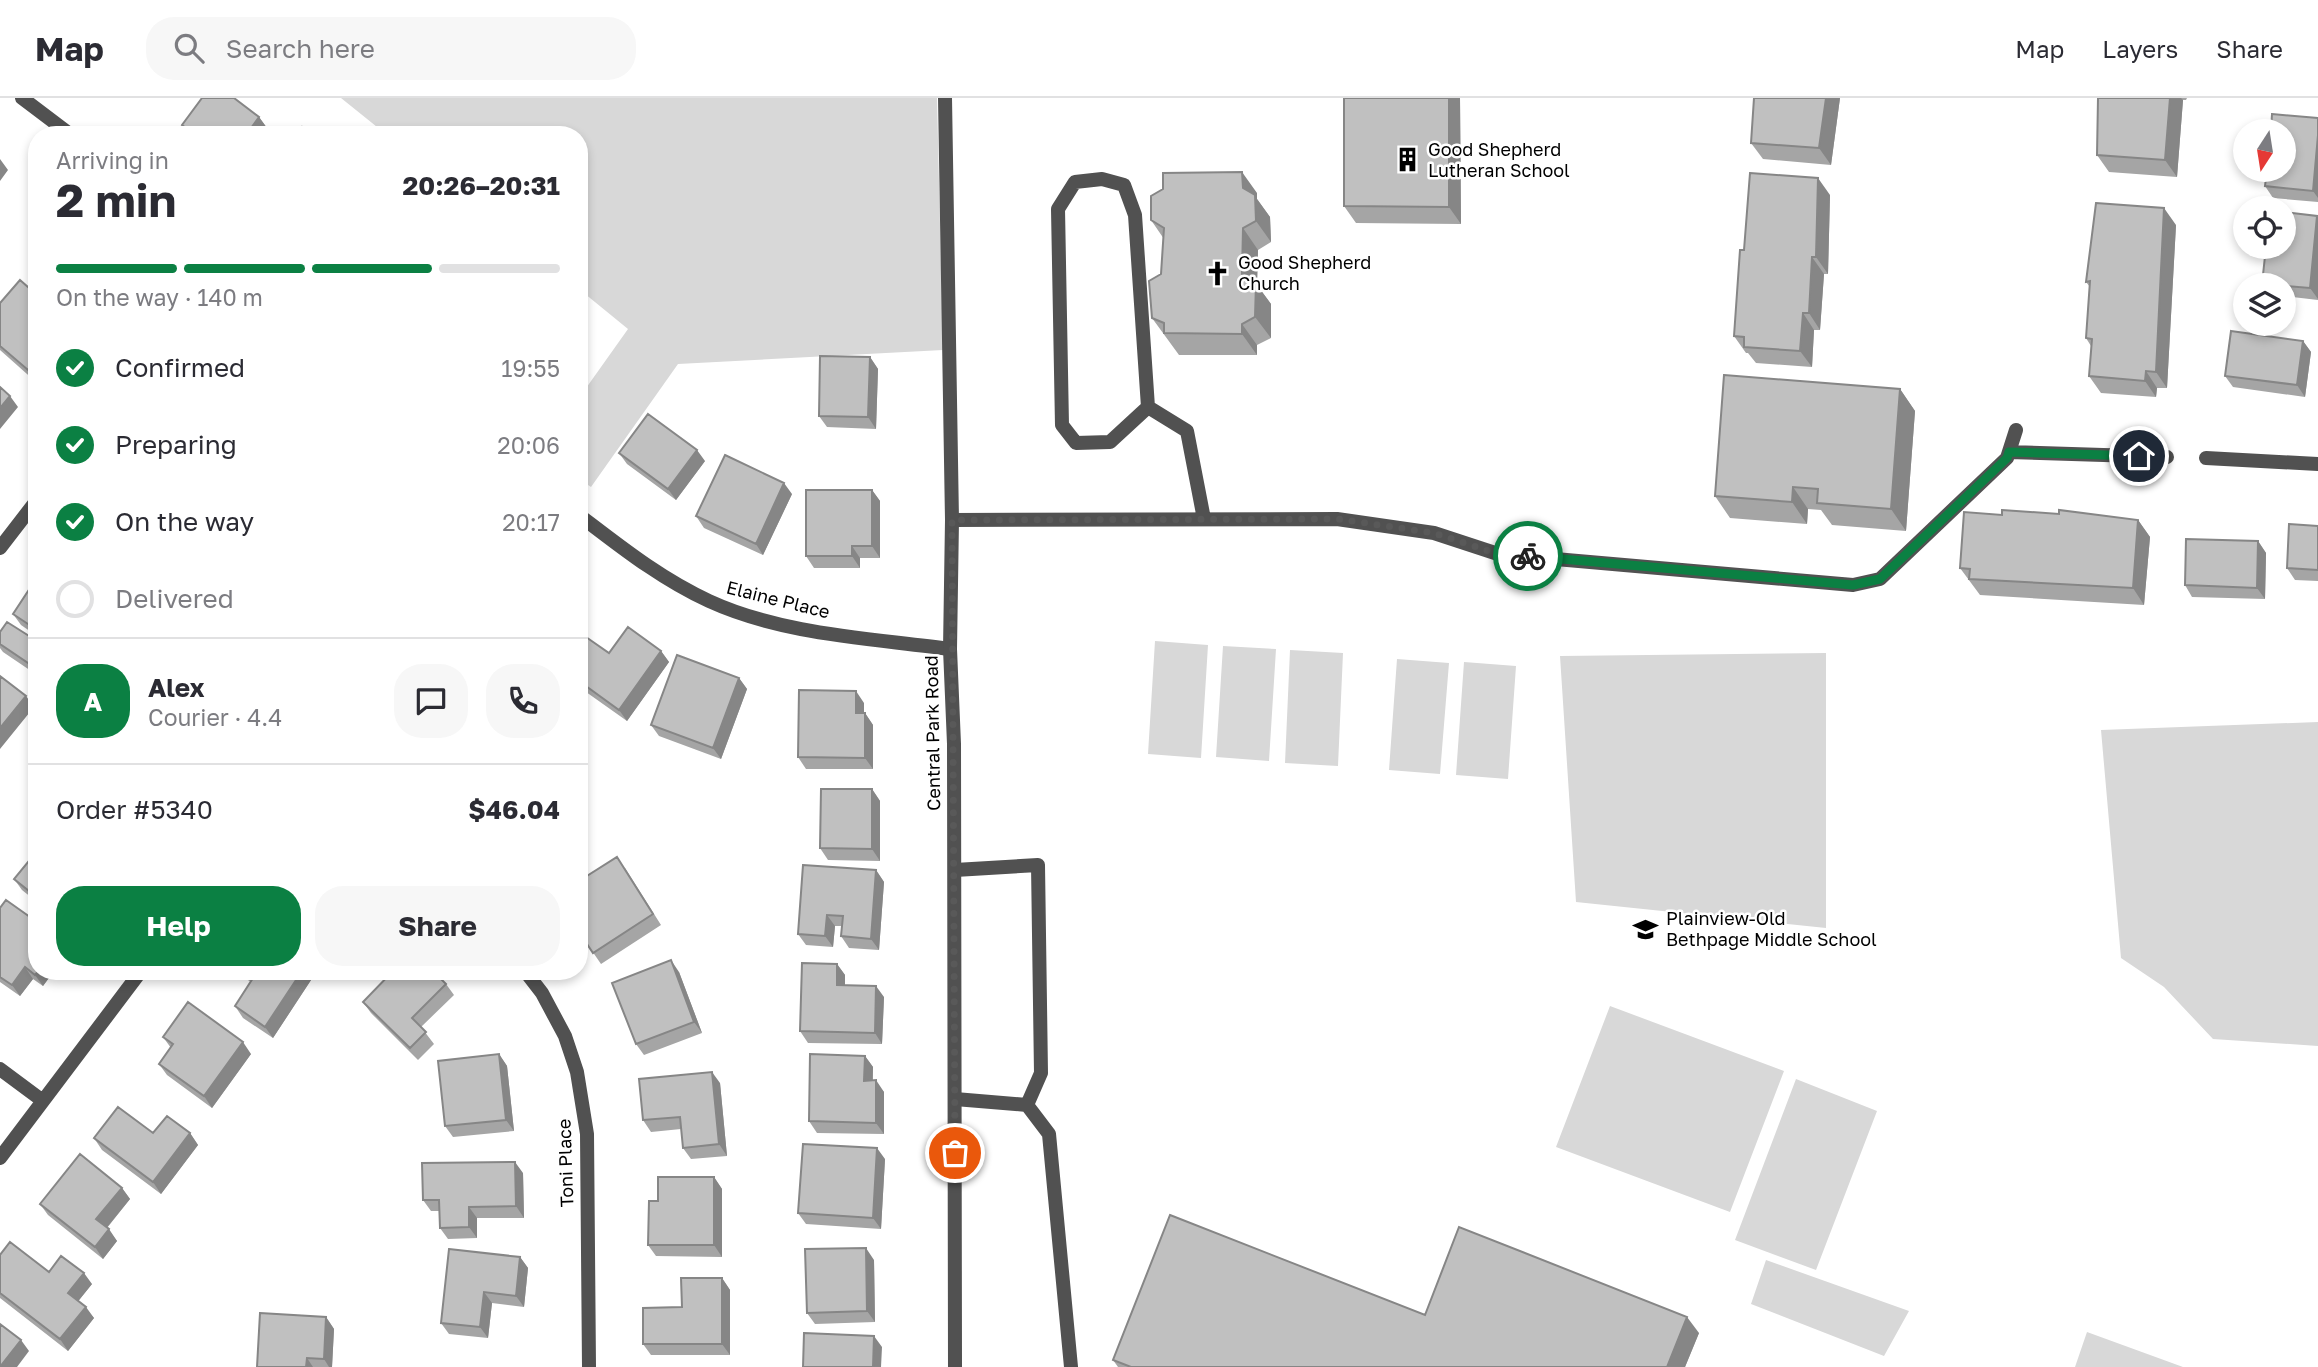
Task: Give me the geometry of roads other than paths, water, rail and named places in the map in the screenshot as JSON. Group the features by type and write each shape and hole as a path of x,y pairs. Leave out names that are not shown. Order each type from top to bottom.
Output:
{"street":[{"path":"22,98 59,126"},
{"name":"Central Park Road","path":"945,98 952,520 950,649 955,870 955,1367"},
{"path":"1102,178 1124,185 1135,215 1148,407 1110,442 1076,443 1062,425 1058,209 1075,183 1102,178"},
{"path":"1148,407 1187,431 1204,519"},
{"path":"952,520 1338,519 1434,533 1498,554 1853,585 1880,579 2007,458 2016,429"},
{"path":"2009,452 2167,457"},
{"path":"2206,458 2318,464"},
{"path":"0,548 28,512"},
{"name":"Elaine Place","path":"588,523 651,569 708,601 741,614 813,631 950,649"},
{"path":"955,870 1038,865 1041,1073 1027,1105"},
{"path":"0,1158 134,980"},
{"name":"Toni Place","path":"531,980 542,993 565,1036 579,1084 587,1134 589,1367"},
{"path":"0,1069 43,1101"},
{"path":"955,1099 1027,1105 1049,1134 1071,1367"}],"place":[{"name":"Good Shepherd Lutheran School","path":"1408,160"},
{"name":"Good Shepherd Church","path":"1218,273"},
{"name":"Plainview-Old Bethpage Middle School","path":"1646,929"}]}
